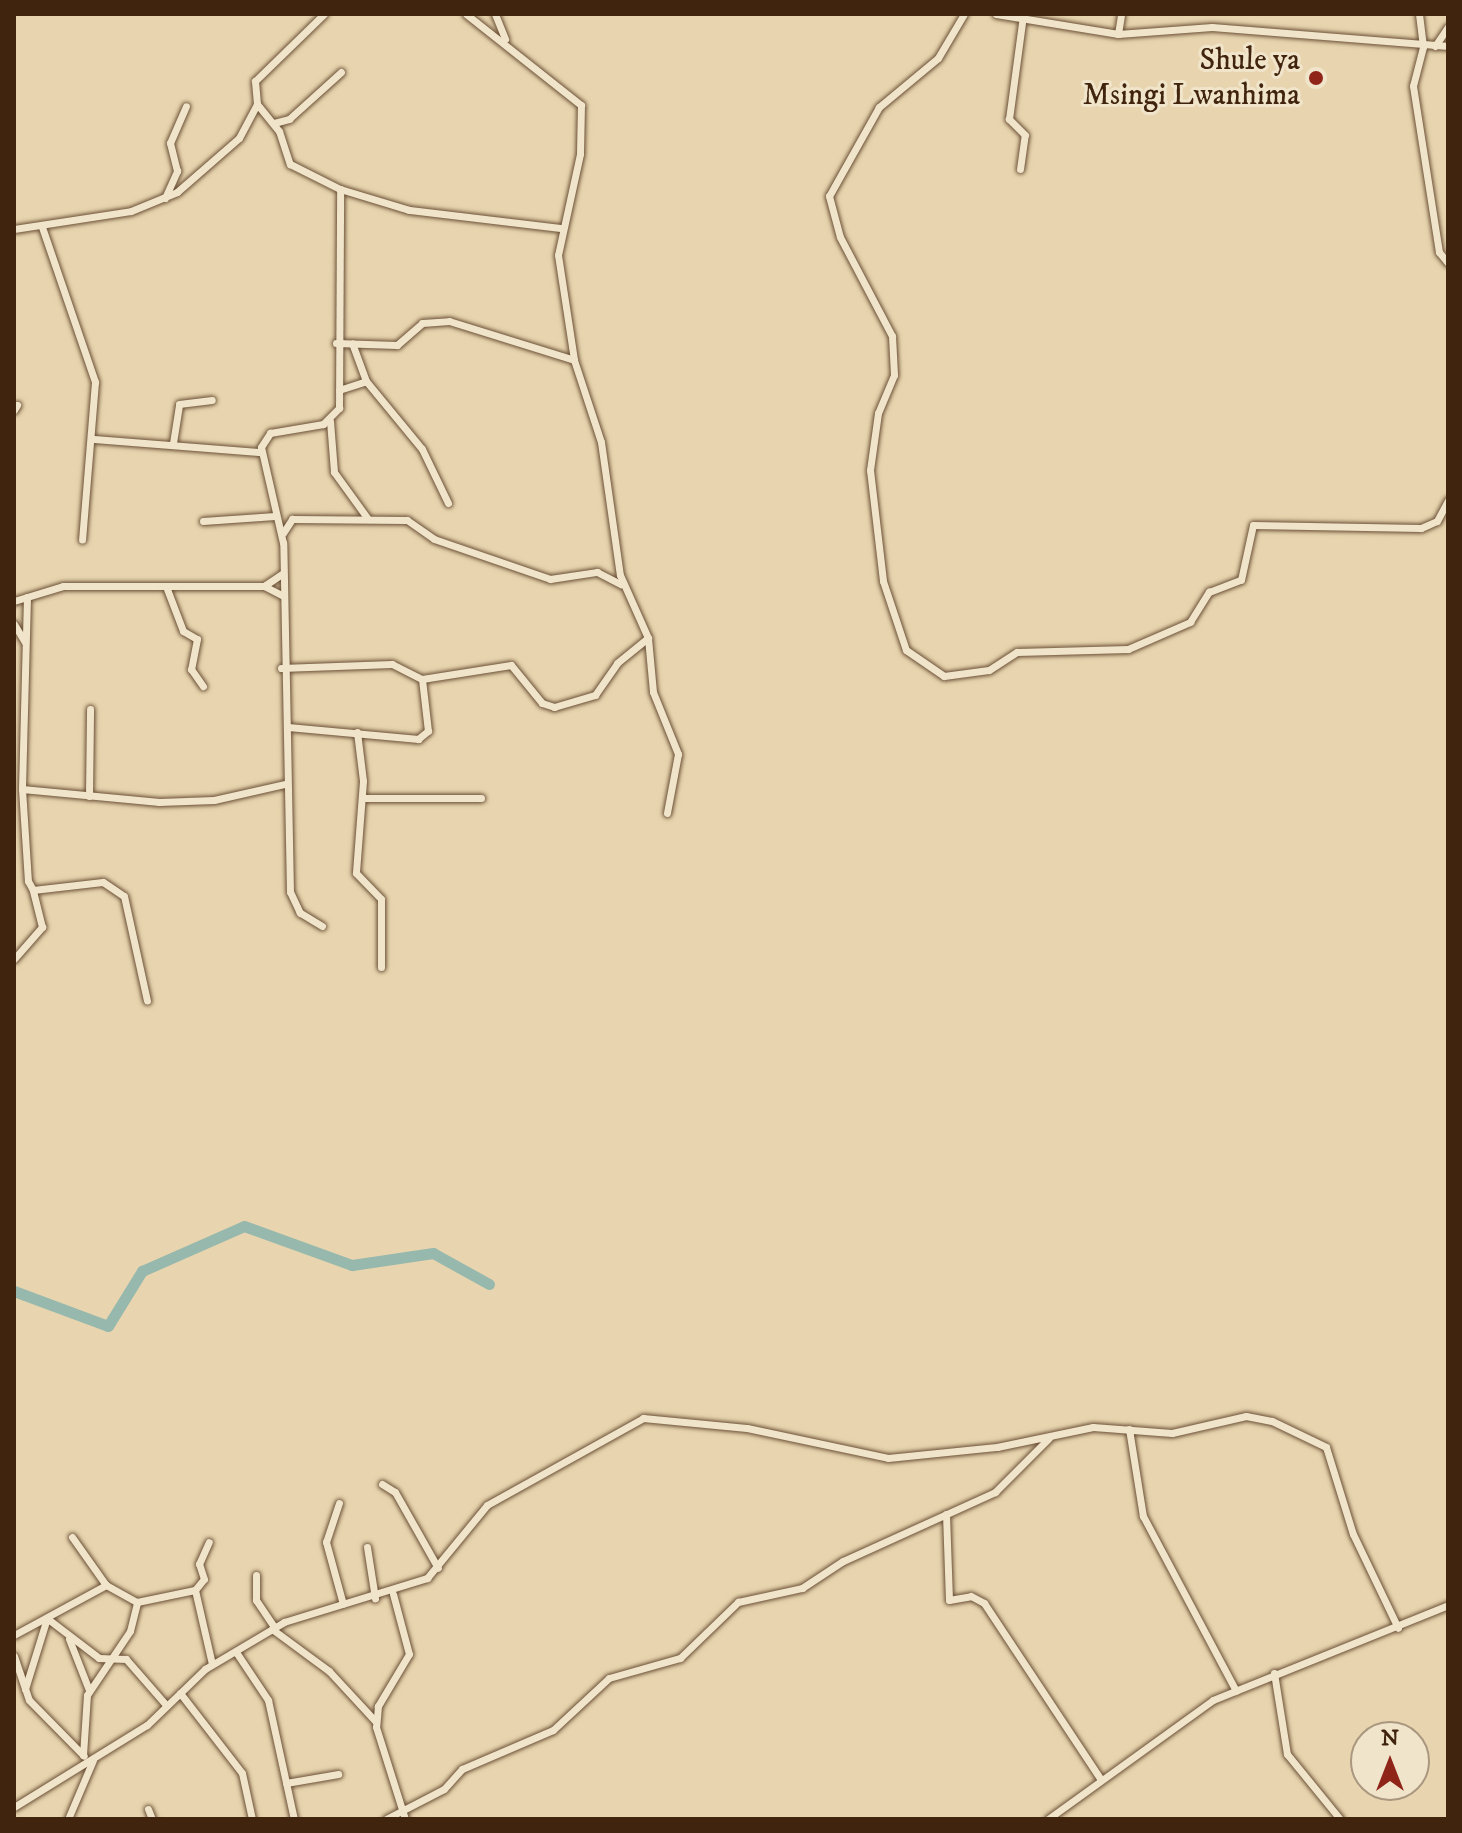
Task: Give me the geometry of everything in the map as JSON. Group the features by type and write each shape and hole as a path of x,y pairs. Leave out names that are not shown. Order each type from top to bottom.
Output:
{"street":[{"path":"14,229 42,227 165,198 239,138 257,104 255,81 324,14"},
{"path":"466,14 506,41 581,105 580,154 561,228 558,255 574,360 601,442 623,586 648,638 653,692 678,754 667,813"},
{"path":"495,14 506,41"},
{"path":"964,14 938,58 879,107 829,196 840,237 892,336 894,375 878,413 870,470 883,581 906,650 944,676 989,670 1017,652 1128,649 1190,622 1209,592 1241,580 1253,525 1421,528 1437,521 1448,500"},
{"path":"996,14 1022,23 1118,34 1212,27 1423,47 1448,46"},
{"path":"1118,34 1121,14"},
{"path":"1419,14 1423,47 1413,86 1439,252 1448,263"},
{"path":"1020,169 1025,135 1009,119 1022,23"},
{"path":"1435,46 1448,27"},
{"path":"274,123 289,119 341,72"},
{"path":"257,104 274,123 290,164 340,189 409,210 561,228"},
{"path":"165,198 177,171 169,148 186,106"},
{"path":"177,171 192,178"},
{"path":"340,189 336,343 339,390 330,421 334,472 368,519"},
{"path":"42,227 94,376 94,439 82,539"},
{"path":"336,343 402,344 422,323 449,321 574,360"},
{"path":"352,343 366,381 422,449 448,503"},
{"path":"339,390 366,381"},
{"path":"173,443 179,404 212,400"},
{"path":"322,926 300,913 290,892 285,784 288,727 281,668 282,534 261,452 270,433 330,421"},
{"path":"94,439 261,452"},
{"path":"203,521 275,516"},
{"path":"282,534 292,519 407,520 434,539 550,579 597,572 623,586"},
{"path":"264,586 283,573"},
{"path":"14,601 63,586 167,589 264,586 282,595"},
{"path":"167,589 183,631 197,639 191,669 203,686"},
{"path":"14,959 42,927 33,890 22,789 27,597"},
{"path":"14,624 26,644"},
{"path":"281,668 392,664 422,679 511,665 529,678 542,703 554,707 595,695 617,663 648,638"},
{"path":"288,727 425,736 422,679"},
{"path":"89,796 90,709"},
{"path":"357,732 362,798 356,873 381,899 381,967"},
{"path":"22,789 89,796 214,800 285,784"},
{"path":"362,798 481,798"},
{"path":"33,890 103,882 124,896 147,1001"},
{"path":"14,1807 92,1759 167,1706 212,1664 274,1629 343,1604 393,1594 438,1568 462,1529 487,1505 633,1420 747,1428 888,1458 1049,1438 1093,1427 1172,1433 1246,1416 1323,1444 1353,1534 1398,1628"},
{"path":"1129,1429 1143,1516 1236,1691"},
{"path":"386,1819 403,1816 444,1789 462,1769 553,1730 609,1678 680,1658 738,1602 802,1588 1007,1485 1049,1438"},
{"path":"382,1484 395,1492 438,1568"},
{"path":"339,1503 326,1542 343,1604"},
{"path":"946,1514 949,1600 971,1596 984,1603 1101,1780"},
{"path":"72,1537 106,1585 137,1602 195,1590"},
{"path":"209,1542 195,1590 212,1664"},
{"path":"367,1547 375,1598"},
{"path":"256,1575 256,1600 274,1629 329,1671 376,1722 403,1816"},
{"path":"14,1635 106,1585"},
{"path":"376,1722 409,1654 393,1594"},
{"path":"89,1690 115,1653 137,1602"},
{"path":"1055,1817 1194,1711 1274,1673 1398,1628 1448,1605"},
{"path":"47,1619 69,1639 99,1658 115,1653"},
{"path":"24,1691 47,1619"},
{"path":"69,1639 89,1690 83,1755"},
{"path":"236,1652 268,1700 294,1819"},
{"path":"115,1653 147,1677 167,1706"},
{"path":"14,1656 24,1691 58,1738 92,1759"},
{"path":"1274,1673 1287,1754 1340,1819"},
{"path":"180,1693 242,1773 252,1819"},
{"path":"68,1819 92,1759"},
{"path":"286,1783 338,1774"},
{"path":"148,1809 152,1819"}],"waterway":[{"path":"14,1291 108,1326 142,1271 244,1226 352,1265 433,1253 489,1284"}],"place":[{"name":"Shule ya Msingi Lwanhima","path":"1316,78"}]}
